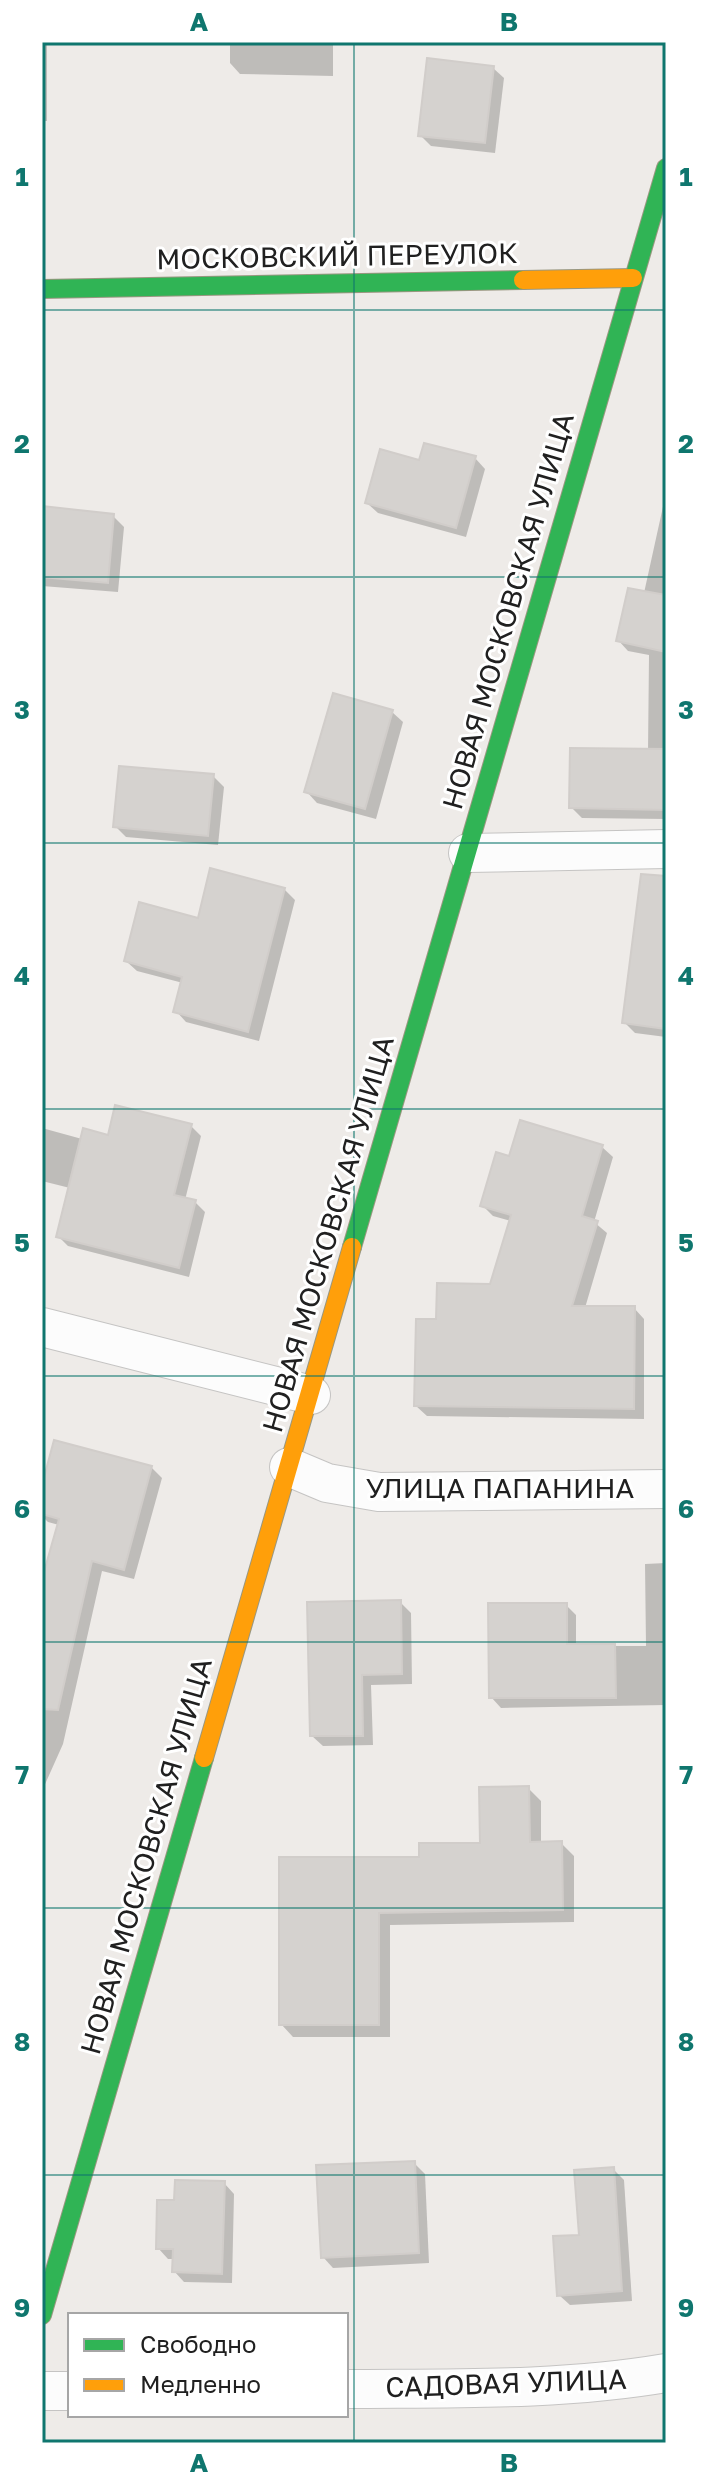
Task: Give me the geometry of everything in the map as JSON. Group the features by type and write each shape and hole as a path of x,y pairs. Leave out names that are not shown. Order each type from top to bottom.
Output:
{"street":[{"name":"НОВАЯ МОСКОВСКАЯ УЛИЦА","path":"42,2315 633,278 662,192 666,168"},
{"name":"МОСКОВСКИЙ ПЕРЕУЛОК","path":"42,289 633,278"},
{"path":"468,853 666,849"},
{"path":"42,1327 311,1395"},
{"name":"УЛИЦА ПАПАНИНА","path":"289,1467 327,1483 379,1492 666,1489"},
{"name":"САДОВАЯ УЛИЦА","path":"348,2389 539,2387 666,2373"},
{"path":"42,2391 68,2391"}],"building":[{"path":"427,58 494,66 485,143 418,136"},
{"path":"424,443 476,456 456,528 365,503 380,449 419,460"},
{"path":"42,506 114,514 108,583 42,577"},
{"path":"628,588 666,595 666,652 616,641"},
{"path":"333,693 393,710 365,809 304,792"},
{"path":"570,748 666,749 666,810 569,808"},
{"path":"119,766 214,774 208,836 113,827"},
{"path":"210,868 285,888 248,1032 173,1012 182,977 124,961 139,902 198,918"},
{"path":"641,874 666,876 666,1029 622,1023"},
{"path":"115,1105 192,1124 174,1195 196,1200 179,1268 56,1237 83,1128 108,1135"},
{"path":"520,1120 603,1145 582,1216 598,1221 572,1306 635,1306 634,1409 414,1406 416,1319 436,1319 437,1283 490,1284 511,1215 480,1206 496,1152 509,1156"},
{"path":"54,1440 152,1466 124,1570 92,1561 58,1710 42,1709 42,1579 59,1519 42,1514 42,1485"},
{"path":"401,1600 402,1674 362,1675 363,1736 310,1736 307,1602"},
{"path":"488,1603 567,1603 567,1644 615,1644 616,1698 489,1698"},
{"path":"529,1786 530,1842 562,1841 563,1910 379,1913 379,2025 279,2025 279,1857 419,1857 419,1843 480,1843 479,1787"},
{"path":"415,2161 419,2253 321,2258 316,2165"},
{"path":"614,2167 622,2291 557,2296 553,2236 579,2235 574,2170"},
{"path":"175,2180 225,2181 222,2274 172,2272 173,2249 156,2249 157,2200 174,2200"}],"traffic: fast":[{"path":"352,1247 666,168"},
{"path":"42,289 523,280"},
{"path":"42,2315 204,1758"}],"traffic: slow":[{"path":"523,280 633,278"},
{"path":"204,1758 352,1247"}]}
